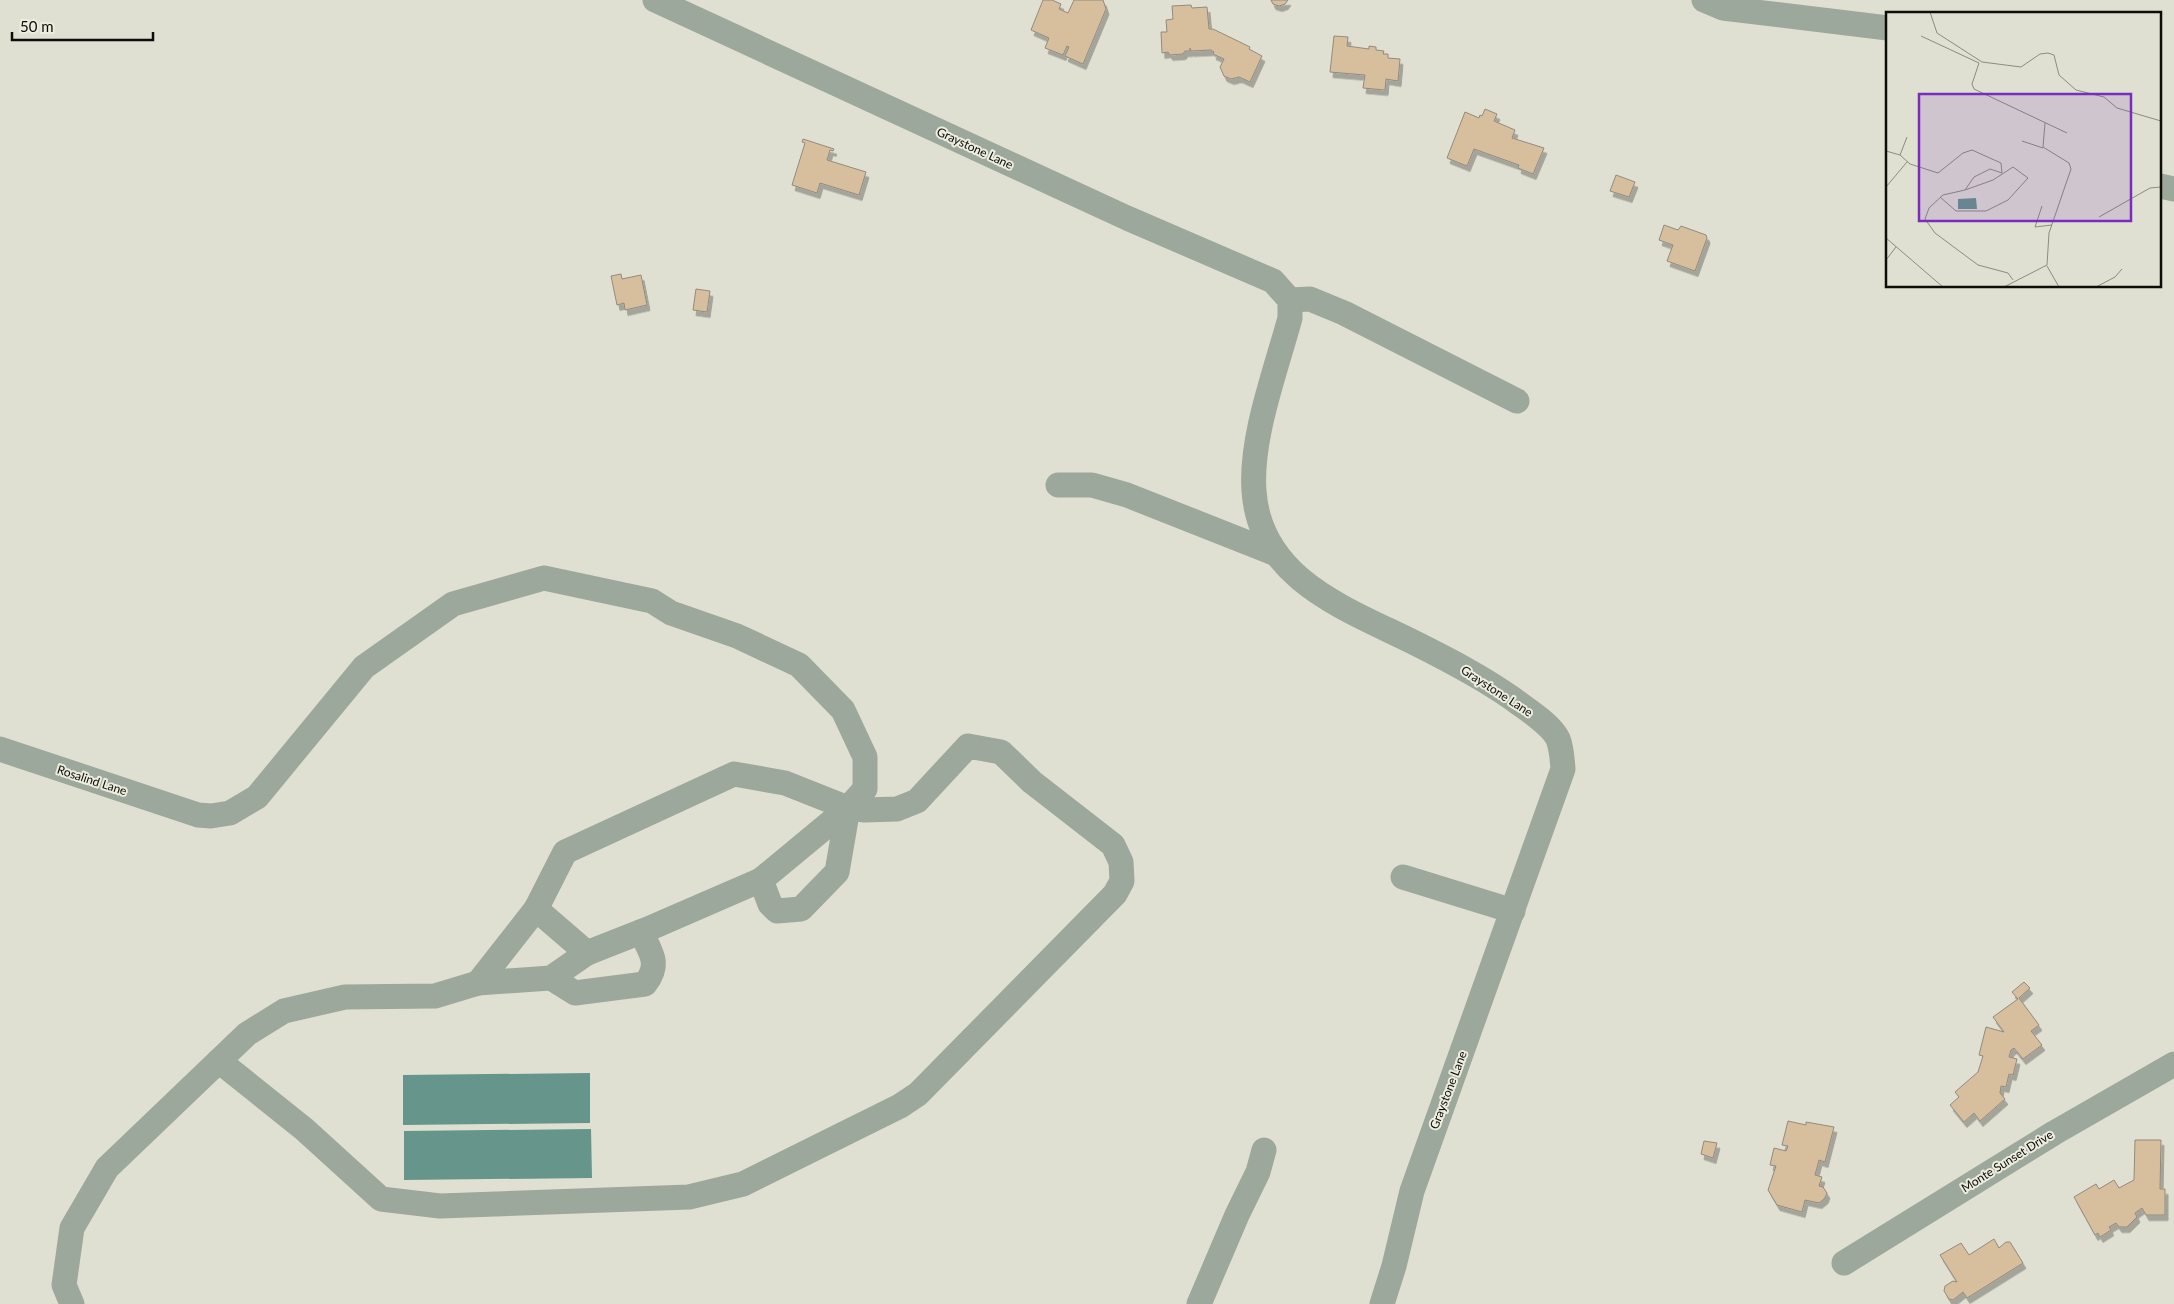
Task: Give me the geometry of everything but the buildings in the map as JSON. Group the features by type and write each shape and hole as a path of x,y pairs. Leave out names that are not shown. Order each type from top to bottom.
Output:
{"street":[{"name":"Graystone Lane","path":"655,0 1127,218 1273,281 1290,300 1290,318 1256,442 1254,492 1264,532 1276,554 1289,569 1327,598 1358,616 1468,670 1535,715 1557,737 1562,749 1563,769 1412,1191 1394,1266 1382,1304"},
{"path":"1704,0 1723,8 1886,28"},
{"path":"1290,300 1310,299 1344,313 1517,401"},
{"path":"1058,485 1092,485 1127,495 1276,554"},
{"name":"Rosalind Lane","path":"0,750 198,815 211,816 230,813 257,798 364,667 452,604 544,578 652,602 671,613 737,636 798,665 842,710 866,756 865,789 848,808 761,880 641,932 586,953 550,978"},
{"path":"219,1061 304,1129 381,1199 440,1206 689,1197 743,1184 900,1106 918,1094 1116,894 1122,881 1121,862 1113,845 1032,782 1001,752 968,746 917,801 897,809 865,810 848,808 784,783 734,774 565,852 536,909 478,984"},
{"path":"761,880 770,904 777,911 800,909 837,872 848,808"},
{"path":"1403,878 1513,911"},
{"path":"536,909 586,953"},
{"path":"72,1304 64,1285 72,1228 107,1168 247,1034 284,1011 345,997 435,996 478,984 550,978 575,992 645,984 654,974 653,958 641,932"},
{"name":"Monte Sunset Drive","path":"1844,1263 2054,1132 2174,1064"},
{"path":"1199,1304 1258,1172 1264,1150"}],"water":[{"path":"590,1073 590,1123 403,1125 403,1075"},
{"path":"591,1129 592,1178 404,1180 404,1131"}]}
